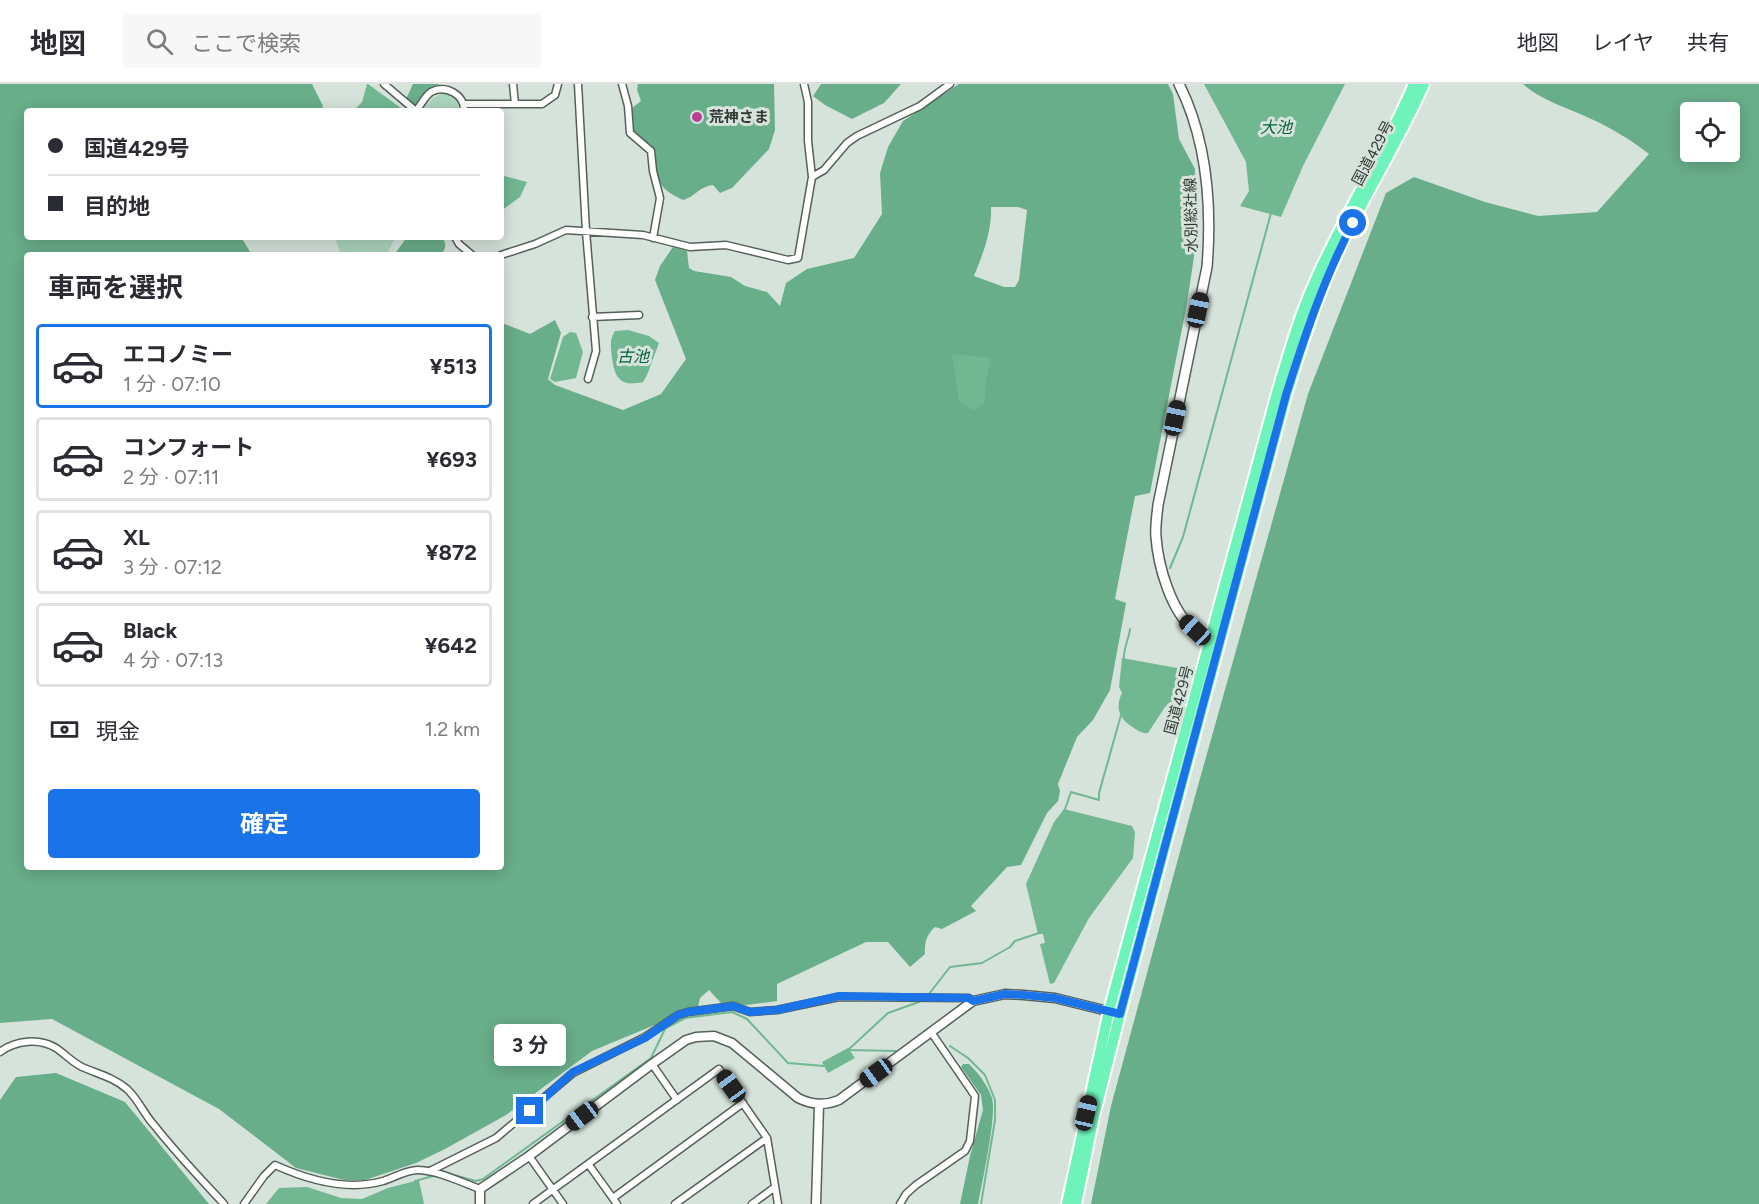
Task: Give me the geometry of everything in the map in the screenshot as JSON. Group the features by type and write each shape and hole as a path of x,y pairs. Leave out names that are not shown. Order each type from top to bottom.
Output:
{"highway":[{"name":"国道429号","path":"1217,638 1277,393 1297,328 1313,285 1395,126 1414,84"},
{"name":"国道429号","path":"1067,1204 1114,1013 1217,638 1306,331 1336,255 1403,129 1424,84"},
{"name":"国道429号","path":"1076,1204 1114,1013"}],"main road":[{"name":"水別総社線","path":"1179,84 1196,130 1205,168 1209,205 1209,240 1207,267 1158,504 1156,535 1167,588 1183,619 1195,630 1217,638"}],"street":[{"path":"384,84 412,108"},
{"path":"513,84 515,104"},
{"path":"418,108 431,92 441,88 457,92 464,108 542,104 555,95 558,84"},
{"path":"578,84 586,231 596,351 588,379"},
{"path":"622,84 628,106 630,133 651,152 660,198 653,238"},
{"path":"504,254 535,244 566,230 643,235 690,247 726,245 794,260 798,258 812,177 808,141 808,102 804,84"},
{"path":"812,177 824,170 847,143 857,136 920,106 950,84"},
{"path":"456,240 468,252"},
{"path":"592,317 639,315"},
{"path":"480,1189 529,1156 686,1040 706,1035 723,1038 798,1098 819,1105 839,1100 973,1001 1005,994 1024,995 1055,998 1114,1013"},
{"path":"430,1171 496,1138 573,1072 645,1038 678,1015 733,1006 750,1012 777,1010 839,996 969,998 973,1001"},
{"path":"900,1204 911,1189 965,1151 970,1141 975,1096 931,1032"},
{"path":"0,1052 9,1045 27,1041 40,1042 53,1047 82,1067 115,1080 138,1101 147,1117 178,1155 224,1204"},
{"path":"652,1064 677,1100"},
{"path":"533,1204 719,1069 767,1138 778,1204"},
{"path":"589,1165 615,1201 743,1104"},
{"path":"816,1204 819,1105"},
{"path":"675,1204 767,1138"},
{"path":"529,1156 563,1204"},
{"path":"244,1204 275,1165 290,1172 342,1185 361,1186 383,1181 415,1169 430,1171 480,1189"},
{"path":"752,1204 775,1187"},
{"path":"480,1189 480,1204"}],"shaded area":[{"path":"0,84 312,84 323,106 322,108 24,108 24,240 243,240 250,252 24,252 24,870 504,870 504,324 530,334 555,320 561,333 548,379 555,385 623,410 661,394 686,359 655,280 660,266 673,247 687,251 689,268 694,271 731,277 745,286 767,292 780,306 786,283 807,269 854,258 882,214 880,173 888,147 903,121 959,84 1168,84 1173,94 1179,139 1195,169 1195,250 1150,493 1135,496 1115,599 1126,603 1110,690 1093,720 1077,737 1058,784 1060,791 1058,801 1047,813 1021,865 1007,867 971,906 976,911 942,929 935,927 927,939 925,954 910,967 888,942 866,942 777,984 777,1001 746,1005 721,1003 709,990 700,998 698,1007 592,1051 506,1115 445,1149 416,1163 365,1180 344,1180 296,1168 219,1109 52,1019 0,1023","holes":["991,207 1018,207 1027,210 1019,280 1015,287 1004,287 974,276 984,251"]},
{"path":"413,84 440,84 430,88 415,106 406,99"},
{"path":"638,84 774,84 775,130 769,149 732,188 720,193 713,185 707,186 683,200 662,186 657,175 655,150 634,132 632,108 641,101 637,90"},
{"path":"821,84 901,84 884,103 852,119 813,96"},
{"path":"1523,84 1759,84 1759,1204 1091,1204 1111,1106 1308,394 1386,193 1414,177 1485,202 1538,216 1597,212 1649,154 1605,125 1546,99"},
{"path":"443,93 449,95 458,104 459,108 425,108 433,98"},
{"path":"336,240 394,240 388,252 340,252"},
{"path":"405,240 444,240 445,242 443,252 396,252"},
{"path":"963,1064 969,1064 988,1088 993,1107 978,1204 960,1204 983,1110 981,1095 961,1067"},
{"path":"56,1073 125,1102 209,1204 0,1204 0,1100 16,1077"}],"water":[{"path":"368,84 401,108 356,108 362,102"},
{"name":"大池","path":"1204,84 1345,84 1303,166 1281,217 1240,206 1249,191 1246,162"},
{"path":"504,176 527,182 520,197 504,209"},
{"name":"古池","path":"628,330 649,336 659,343 643,382 629,383 620,380 613,365 611,344 615,331"},
{"path":"570,332 576,333 583,352 576,378 555,382 550,379 563,337"},
{"path":"952,354 991,358 986,380 985,402 974,410 959,402"},
{"path":"1122,658 1177,668 1181,671 1182,678 1172,702 1165,707 1148,733 1131,726 1119,712 1122,693 1119,687"},
{"path":"1064,809 1132,826 1135,832 1133,858 1089,918 1054,983 1050,984 1040,944 1045,943 1043,934 1038,934 1026,884 1054,822"},
{"path":"848,1048 855,1058 828,1073 822,1062"},
{"path":"419,1180 424,1204 266,1204 279,1188 307,1187 341,1198 362,1199 388,1188"}],"waterway":[{"path":"1170,568 1183,537 1271,213"},
{"path":"1124,659 1130,629"},
{"path":"1064,812 1071,792 1099,800 1121,715"},
{"path":"929,994 950,967 982,963 1010,947 1015,941 1039,933"},
{"path":"848,1050 888,1013 919,1002"},
{"path":"450,1174 476,1181 483,1179 651,1058 665,1029 685,1018 732,1012 747,1019 788,1063 824,1066"},
{"path":"950,1046 968,1058 985,1075 995,1100 995,1120 981,1204"},
{"path":"849,1050 896,1051"},
{"path":"415,1181 433,1176"}],"place":[{"name":"荒神さま","path":"697,117"}],"route":[{"path":"530,1111 573,1072 645,1038 678,1015 688,1012 733,1006 750,1012 777,1010 839,996 969,998 973,1001 1005,994 1055,998 1120,1014 1286,395 1306,331 1336,255 1353,223"}]}
